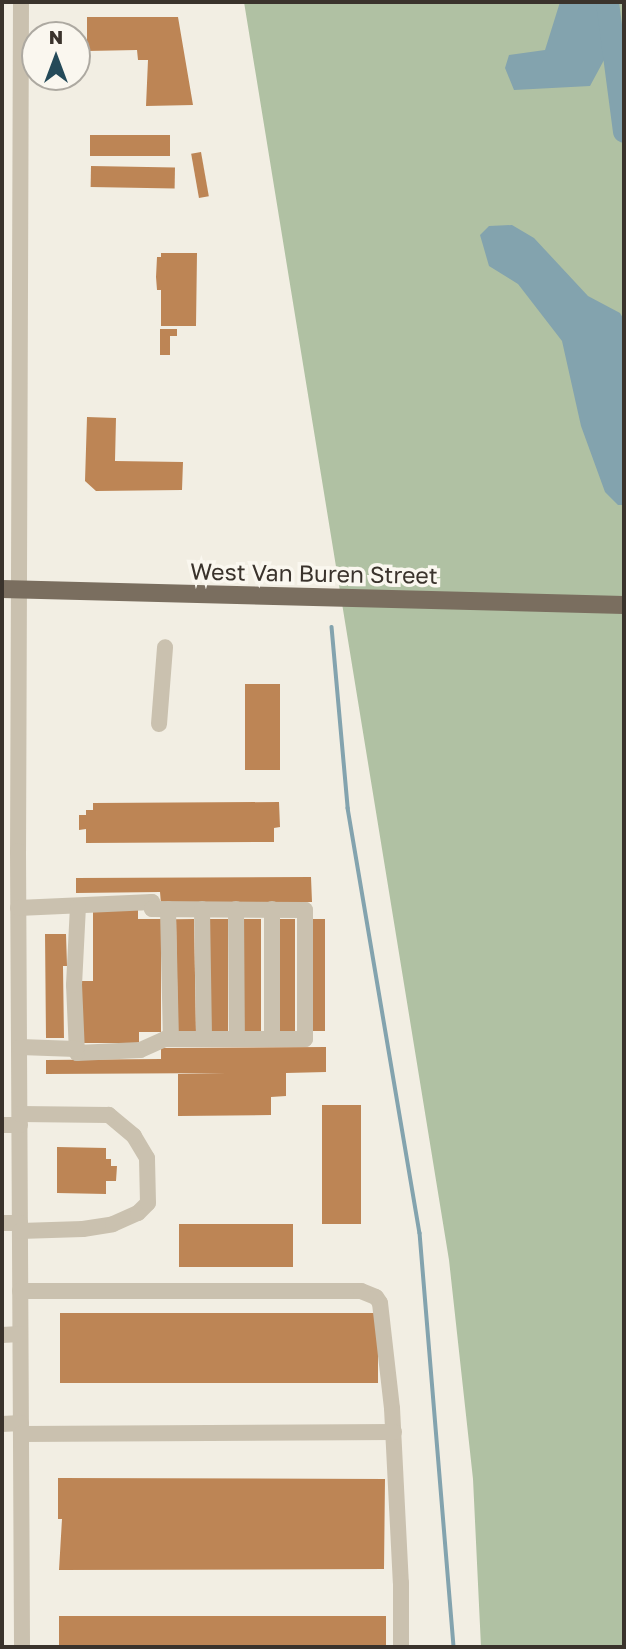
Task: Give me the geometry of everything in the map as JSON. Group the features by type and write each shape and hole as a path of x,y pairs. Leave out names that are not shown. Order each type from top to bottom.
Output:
{"main road":[{"name":"West Van Buren Street","path":"11,589 624,605"}],"street":[{"path":"21,2 11,589 19,908 22,1647"},
{"path":"159,724 165,647"},
{"path":"19,908 152,902 152,909 304,910 304,1039 171,1039 140,1050 77,1053 74,985 78,907"},
{"path":"167,909 171,1039"},
{"path":"202,909 204,1039"},
{"path":"236,909 237,1039"},
{"path":"272,909 272,1039"},
{"path":"2,1039 76,1049"},
{"path":"2,1125 20,1120 109,1115 134,1136 147,1158 148,1203 138,1213 113,1224 83,1229 20,1227 2,1223"},
{"path":"20,1291 369,1293 380,1303 394,1432 401,1647"},
{"path":"2,1335 20,1334"},
{"path":"2,1424 21,1429 394,1432"}],"green space":[{"path":"244,2 624,2 624,1647 481,1647 473,1479 449,1260"}],"water":[{"path":"560,2 619,2 617,36 590,86 514,90 505,68 509,55 545,50"},
{"path":"512,225 534,238 588,296 620,313 624,320 624,505 618,505 605,492 581,426 562,341 518,284 489,266 480,235 489,226"}],"building":[{"path":"87,17 178,17 193,105 146,106 148,60 138,60 137,50 91,51 91,21 87,21"},
{"path":"90,135 170,135 170,156 90,156"},
{"path":"201,152 209,196 199,198 191,154"},
{"path":"91,166 175,167 175,188 91,187"},
{"path":"161,253 197,253 196,326 161,326 161,290 157,290 156,277 157,257 161,257"},
{"path":"160,329 177,329 177,336 170,336 170,355 160,355"},
{"path":"87,417 116,418 115,461 183,462 182,490 96,491 85,481"},
{"path":"245,684 280,684 280,770 245,770"},
{"path":"279,802 280,827 274,828 274,842 86,843 86,829 79,830 79,815 86,815 86,810 93,810 93,803"},
{"path":"311,877 312,902 161,904 160,892 76,893 76,878"},
{"path":"93,908 138,908 138,919 161,919 161,1032 139,1032 139,1043 82,1043 82,981 93,981"},
{"path":"176,919 194,919 196,1032 178,1032"},
{"path":"210,919 228,919 228,1032 210,1032"},
{"path":"243,919 261,919 261,1032 243,1032"},
{"path":"277,919 295,919 295,1031 277,1031"},
{"path":"311,919 325,919 325,1031 311,1031"},
{"path":"45,934 66,934 67,966 63,966 64,1038 46,1038"},
{"path":"326,1047 326,1072 286,1073 286,1096 271,1097 271,1115 178,1116 178,1074 226,1073 46,1074 46,1060 161,1059 161,1048"},
{"path":"322,1105 361,1105 361,1224 322,1224"},
{"path":"57,1147 106,1148 106,1159 111,1159 111,1166 117,1166 116,1181 106,1181 106,1194 57,1193"},
{"path":"179,1224 293,1224 293,1267 179,1267"},
{"path":"60,1313 378,1313 378,1383 60,1383"},
{"path":"58,1478 385,1479 384,1569 59,1570 62,1519 58,1519"},
{"path":"59,1616 386,1616 386,1647 59,1647"}],"waterway":[{"path":"607,2 624,131"},
{"path":"332,627 348,808 420,1233 454,1647"}]}
